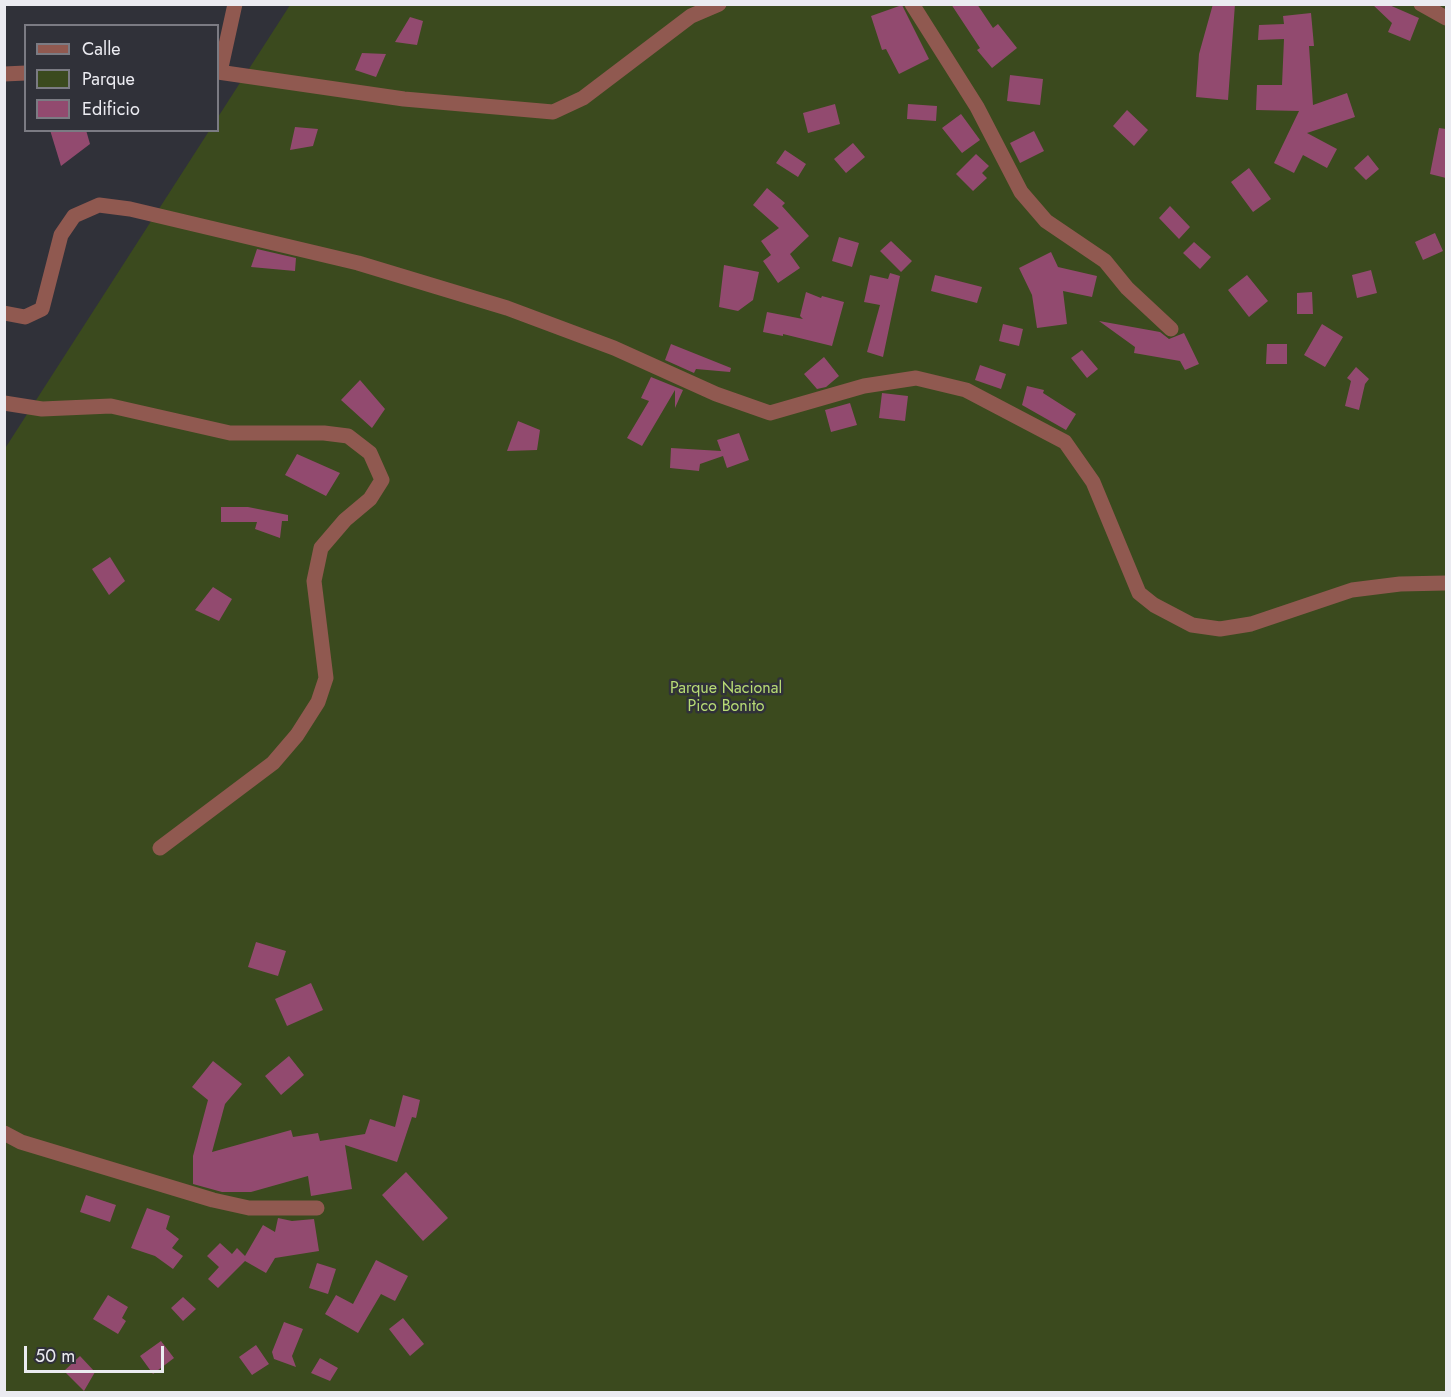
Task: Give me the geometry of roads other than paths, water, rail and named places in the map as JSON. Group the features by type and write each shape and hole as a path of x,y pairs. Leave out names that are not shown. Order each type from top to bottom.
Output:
{"street":[{"path":"235,4 219,72 404,99 553,112 583,98 691,16 719,4"},
{"path":"912,4 977,107 1021,192 1046,221 1105,261 1127,288 1171,329"},
{"path":"1421,4 1446,18"},
{"path":"4,74 24,73"},
{"path":"4,313 25,317 42,309 61,235 74,216 99,205 130,209 358,263 507,308 614,348 716,394 770,414 864,386 916,378 966,390 1065,442 1093,482 1139,593 1154,605 1192,625 1220,629 1261,621 1352,590 1446,583"},
{"path":"4,403 42,409 111,406 230,433 324,433 348,436 370,453 382,480 370,499 345,520 321,548 314,581 326,678 318,702 297,735 273,763 160,848"},
{"path":"4,1133 21,1142 213,1200 249,1208 317,1208"}],"park label":[{"name":"Parque Nacional Pico Bonito","path":"726,698"}]}
